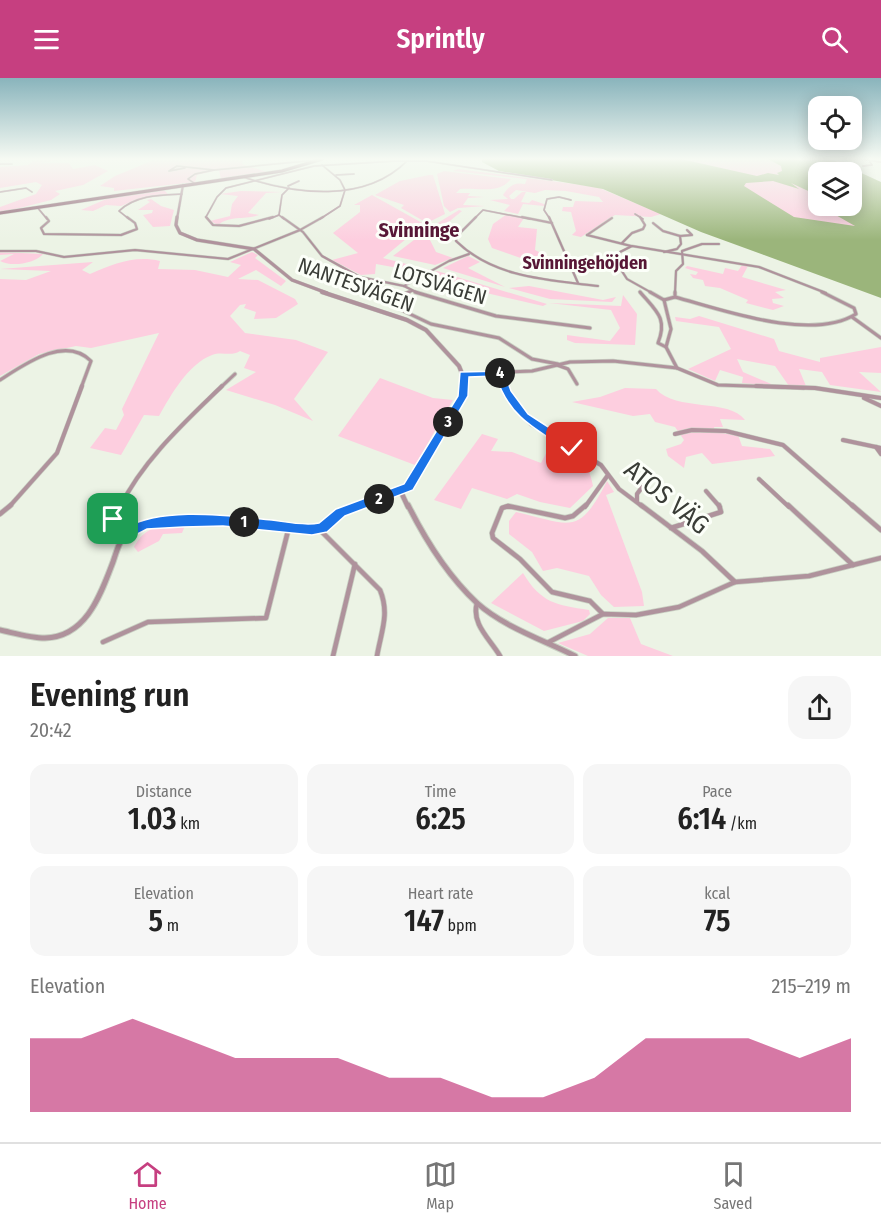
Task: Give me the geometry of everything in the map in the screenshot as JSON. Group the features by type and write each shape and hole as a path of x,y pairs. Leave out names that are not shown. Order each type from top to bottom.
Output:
{"main road":[{"path":"0,213 177,186"}],"street":[{"path":"183,186 176,225 180,233 198,240 254,249"},
{"path":"239,186 221,192 206,214 207,220 213,225 240,228 279,215 282,195 291,186"},
{"path":"280,186 345,192 360,186"},
{"path":"0,251 36,251 64,257 135,250 228,259 300,230 338,208 345,192 343,186"},
{"path":"0,192 24,188 32,192"},
{"path":"37,207 49,221 41,228 44,234 121,235 137,229 135,223 119,211 126,204 160,196 182,194"},
{"path":"571,200 558,197 545,200 544,210 578,283"},
{"path":"552,223 483,210 455,239 470,254 509,272 598,286"},
{"path":"622,243 632,233 643,229 645,225 644,220 635,214"},
{"name":"LOTSVÄGEN","path":"279,215 300,230 322,256 360,277 404,286 412,291 496,316 590,328"},
{"path":"612,218 587,235 662,253 759,267 842,300 855,309 856,314 823,324 774,324 736,315 697,301 675,297 664,300"},
{"path":"653,224 663,231 680,236 692,235 687,230"},
{"path":"662,253 677,249 681,244 680,236"},
{"path":"675,297 676,271 683,264 682,251 702,244 719,244"},
{"path":"632,246 619,253 619,267 630,280 664,300 671,328 666,347"},
{"name":"NANTESVÄGEN","path":"254,249 282,275 298,284 421,327 441,343 464,374"},
{"path":"404,286 449,261 470,254"},
{"path":"412,291 395,298 391,302 393,306 431,324 497,337 532,359 557,364 568,369 577,384"},
{"path":"640,292 658,311 663,330 658,343 666,347 677,368"},
{"path":"852,317 881,338"},
{"path":"421,327 431,324"},
{"path":"0,380 32,361 56,352 78,351 90,358 89,370 57,453 19,498 0,514"},
{"path":"319,529 340,512 401,492 414,480 465,391 464,374 538,370 557,364 613,361 677,368 718,385 815,388 881,398"},
{"name":"ATOS VÄG","path":"500,373 506,391 524,417 542,431 601,465 619,489 702,551 735,582"},
{"path":"124,535 115,528 113,519 130,486 184,423 235,374"},
{"path":"863,397 881,406"},
{"path":"675,434 692,430 726,431 783,445 881,530"},
{"path":"843,440 878,448 881,454"},
{"path":"638,503 637,494 652,474"},
{"path":"603,614 586,599 562,597 552,592 520,559 495,540 492,533 502,508 508,506 565,518 576,515 608,475"},
{"path":"759,479 853,565"},
{"path":"401,492 426,542 477,603 501,620 575,656"},
{"path":"671,528 721,512 718,503 706,492"},
{"path":"0,630 45,638 60,635 81,624 97,605 124,535 144,524 223,520 319,529 379,589 386,603 386,615 377,656"},
{"path":"103,642 148,622 266,618 289,527"},
{"path":"549,642 560,634 588,624 603,614 636,615 679,607 735,582 809,576 881,558"},
{"path":"333,656 355,564"},
{"path":"477,603 476,613 481,628 500,656"}],"shaded area":[{"path":"41,186 78,186 55,191 60,194 51,200 0,213 0,207 36,194"},
{"path":"100,186 159,186 114,191 114,188"},
{"path":"391,186 436,186 445,214 427,223 401,208 404,205 375,195"},
{"path":"440,186 502,186 493,189 460,189 456,193 470,193 468,196 484,197 468,198 463,205 485,206 458,208 450,212 444,206"},
{"path":"511,186 597,187 661,214 651,217 615,215 581,237 572,235 576,231 571,212 562,211 563,207 573,207 575,201 603,202 599,197 566,191 545,190 535,193 516,190 509,196 511,199 526,192 521,202 529,203 532,200 544,204 544,206 523,204 518,214 504,211 510,205 490,200 508,199 503,195"},
{"path":"586,186 744,186 794,217 855,226 838,216 862,216 862,186 881,186 881,298 701,232 603,189"},
{"path":"670,186 808,186 808,216 858,216 881,251"},
{"path":"797,186 808,186 808,191"},
{"path":"163,189 168,194 141,198 121,206 106,205 93,211 81,210 111,197"},
{"path":"241,191 282,192 266,193 248,213 259,215 228,220 218,225 210,221 230,216 232,204 238,196 220,194"},
{"path":"372,195 424,224 383,258 430,270 426,273 376,264 375,274 361,275 332,260 358,253 333,233 360,212 360,205 354,205"},
{"path":"151,199 161,206 174,210 170,226 153,227 143,215 152,213 153,210 138,210 150,202 147,200"},
{"path":"459,210 462,211 429,238 436,252 453,258 435,265 393,256 431,227"},
{"path":"507,214 524,218 518,227 537,229 535,250 553,259 556,264 535,263 492,248 488,239 493,224"},
{"path":"0,252 43,254 29,262 10,264 0,261 14,254 0,255"},
{"path":"252,252 258,255 255,258 286,281 281,286 256,270 238,279 258,280 295,299 298,304 276,318 254,319 256,312 244,308 246,304 240,305 230,316 245,333 296,340 328,352 294,399 313,421 275,405 226,390 256,372 244,368 250,355 240,351 233,354 212,355 195,365 175,390 159,416 144,415 121,455 90,448 105,428 116,430 124,415 122,409 159,333 91,348 76,346 39,354 0,376 0,279 26,280 51,271 0,269 93,262 82,270 90,274 116,264 151,259 160,261 158,269 195,270 228,277 241,265 230,262"},
{"path":"468,256 480,262 468,268 505,287 443,268"},
{"path":"742,265 748,266 742,277 786,290 775,292 784,298 772,299 773,303 784,306 773,310 746,303 748,300 720,288 705,286 703,280 693,278 690,274 696,275 698,272 685,268 687,266 723,274 725,268 738,271"},
{"path":"437,271 547,304 543,306 439,282 441,280 429,276"},
{"path":"529,286 603,300 616,297 612,302 550,299 509,288"},
{"path":"623,295 637,314 635,345 575,343 567,340 567,335 610,341 620,328 611,310 549,303 621,306"},
{"path":"699,316 774,339 779,351 820,362 820,358 881,347 881,373 859,372 881,392 830,385 822,372 799,369 806,386 789,386 775,366 737,359 743,372 776,386 742,383 743,377 720,370 715,381 688,369 731,349 719,327 676,321 675,317 690,319"},
{"path":"380,378 433,398 453,400 415,465 338,436"},
{"path":"625,388 656,389 676,400 727,409 737,413 745,420 720,419 723,427 714,427 715,432 738,435 742,446 770,449 775,456 712,464 702,453 686,457 684,468 668,456 666,449 681,444 684,440 675,427 655,422 650,414 633,416 572,402 600,397"},
{"path":"482,434 498,439 491,451 512,452 541,463 552,442 580,458 588,469 593,486 570,508 540,502 517,494 507,499 472,488 461,509 434,500"},
{"path":"607,481 614,492 606,495 642,592 644,606 614,607 601,595 589,576 557,568 543,571 532,552 509,534 509,521 516,512 561,522 580,519 588,512"},
{"path":"186,523 182,533 163,534 159,541 138,552 134,547 149,530"},
{"path":"523,573 543,597 558,604 589,610 590,614 583,621 544,631 491,603"},
{"path":"608,618 630,618 641,644 673,656 588,656 558,643 590,634"}],"district":[{"name":"Svinninge","path":"419,230"},
{"name":"Svinningehöjden","path":"585,263"}],"route":[{"path":"113,519 117,531 124,535 131,529 144,524 183,521 223,520 312,530 323,528 340,512 401,492 409,487 463,396 464,374 500,373 506,391 524,417 531,424 572,448"}]}
